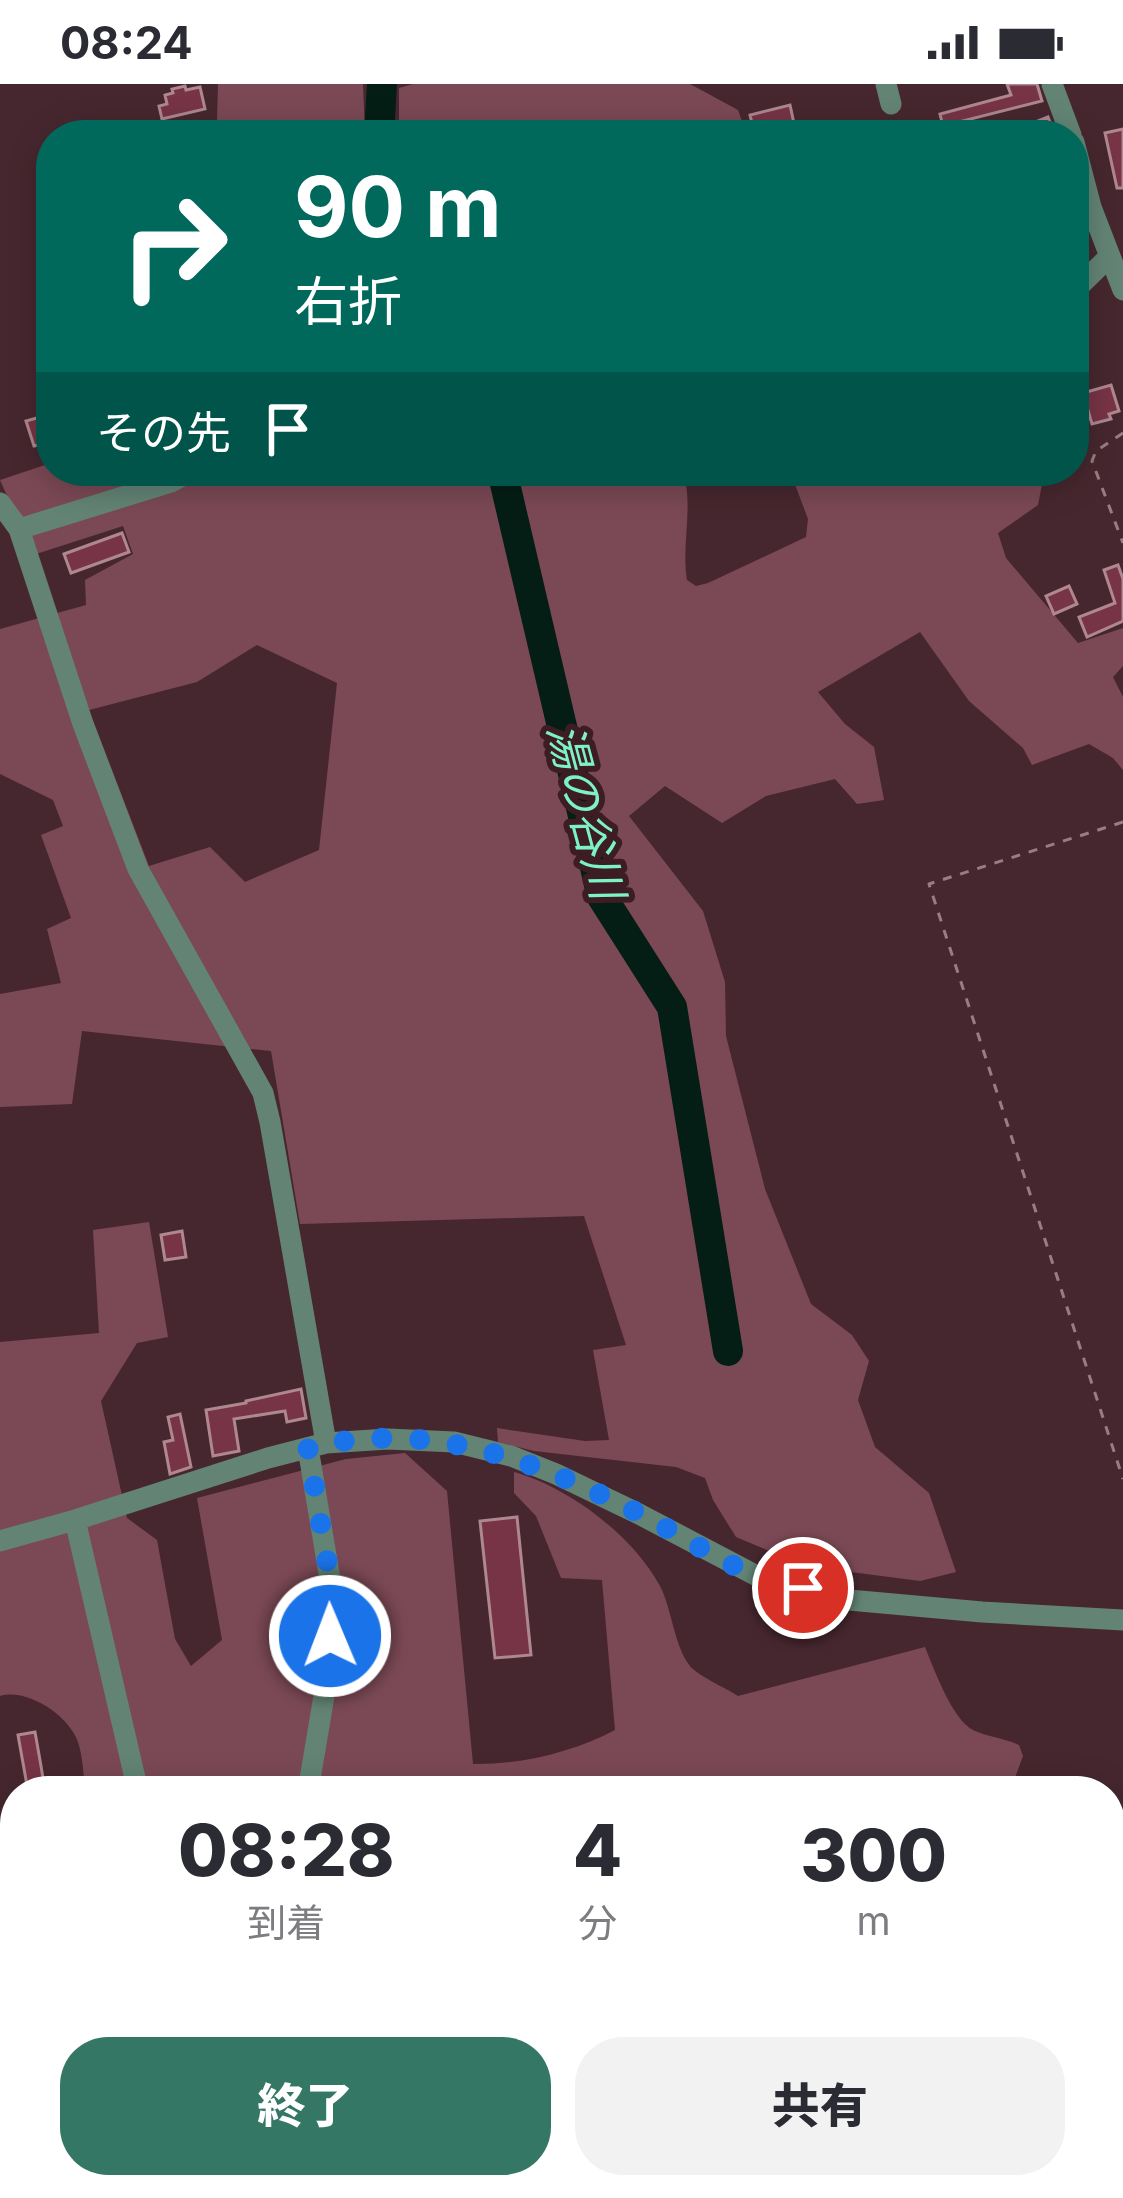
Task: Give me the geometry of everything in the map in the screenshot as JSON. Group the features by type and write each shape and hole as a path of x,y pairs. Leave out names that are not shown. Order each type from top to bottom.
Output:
{"street":[{"path":"1052,84 1066,120"},
{"path":"1089,203 1123,290"},
{"path":"1089,276 1110,256"},
{"path":"19,529 158,486"},
{"path":"1,507 19,529 83,724 138,869 262,1094 270,1123 317,1446 331,1585 326,1690 311,1776"},
{"path":"0,1541 317,1446 388,1439 454,1442 511,1456 639,1514 757,1576 849,1600 1123,1620"},
{"path":"75,1520 135,1776"}],"path":[{"path":"1123,433 1096,451 1092,461 1123,543"},
{"path":"1123,822 929,884 1123,1479"}],"shaded area":[{"path":"218,84 363,84 364,120 217,120"},
{"path":"413,84 690,84 738,110 742,120 399,120 399,88"},
{"path":"36,468 36,486 685,486 687,580 696,586 806,537 808,519 796,486 1042,486 1038,505 998,533 1006,558 1078,643 1123,628 1123,666 1113,677 1123,697 1123,770 1089,744 1032,765 1023,748 969,701 920,632 818,692 845,724 874,747 884,800 857,804 835,779 766,796 722,823 665,786 629,816 703,911 725,982 726,1036 765,1189 811,1304 852,1335 869,1361 858,1400 875,1447 929,1493 956,1572 920,1581 805,1566 736,1537 705,1478 676,1467 534,1451 498,1442 497,1428 609,1440 593,1350 626,1345 584,1216 300,1224 271,1051 82,1031 72,1104 0,1107 0,994 61,983 47,929 71,918 41,835 63,826 53,800 0,774 0,629 86,605 85,580 133,554 123,526 33,555 0,480","holes":["257,645 337,683 319,850 245,882 210,847 149,866 89,710 197,682"]},
{"path":"149,1222 168,1337 137,1343 101,1401 127,1518 157,1540 175,1639 191,1666 222,1640 197,1498 346,1459 405,1453 447,1491 473,1764 546,1756 615,1730 602,1580 561,1578 536,1516 514,1493 514,1472 577,1502 633,1549 660,1586 690,1666 706,1678 738,1696 925,1647 944,1693 965,1724 1019,1745 1023,1756 1016,1776 84,1776 78,1742 66,1723 35,1700 0,1696 0,1342 99,1333 93,1230"}],"building":[{"path":"1007,84 1037,84 1042,101 967,120 942,120 940,114 1011,95"},
{"path":"185,86 186,90 200,87 205,109 162,119 159,106 167,104 165,95"},
{"path":"790,105 793,120 751,120 750,115"},
{"path":"1123,129 1123,188 1117,188 1105,133"},
{"path":"1111,385 1119,411 1109,414 1111,419 1092,424 1089,391"},
{"path":"36,418 36,446 34,446 26,421"},
{"path":"122,533 129,552 71,573 64,554"},
{"path":"1118,565 1123,579 1123,621 1087,637 1079,617 1115,603 1104,570"},
{"path":"1069,586 1077,604 1054,614 1046,596"},
{"path":"182,1231 186,1257 165,1260 161,1235"},
{"path":"301,1389 306,1418 287,1422 285,1411 234,1419 239,1451 213,1456 206,1410"},
{"path":"180,1414 191,1467 170,1474 164,1442 173,1440 168,1417"},
{"path":"517,1517 531,1655 495,1658 480,1521"},
{"path":"35,1732 42,1776 25,1776 18,1735"}],"waterway":[{"name":"湯の谷川","path":"380,120 382,84"},
{"name":"湯の谷川","path":"506,486 602,897 672,1007 728,1351"}],"route":[{"path":"330,1636 331,1585 308,1448 326,1443 454,1442 511,1456 639,1514 757,1576 803,1588"}]}
